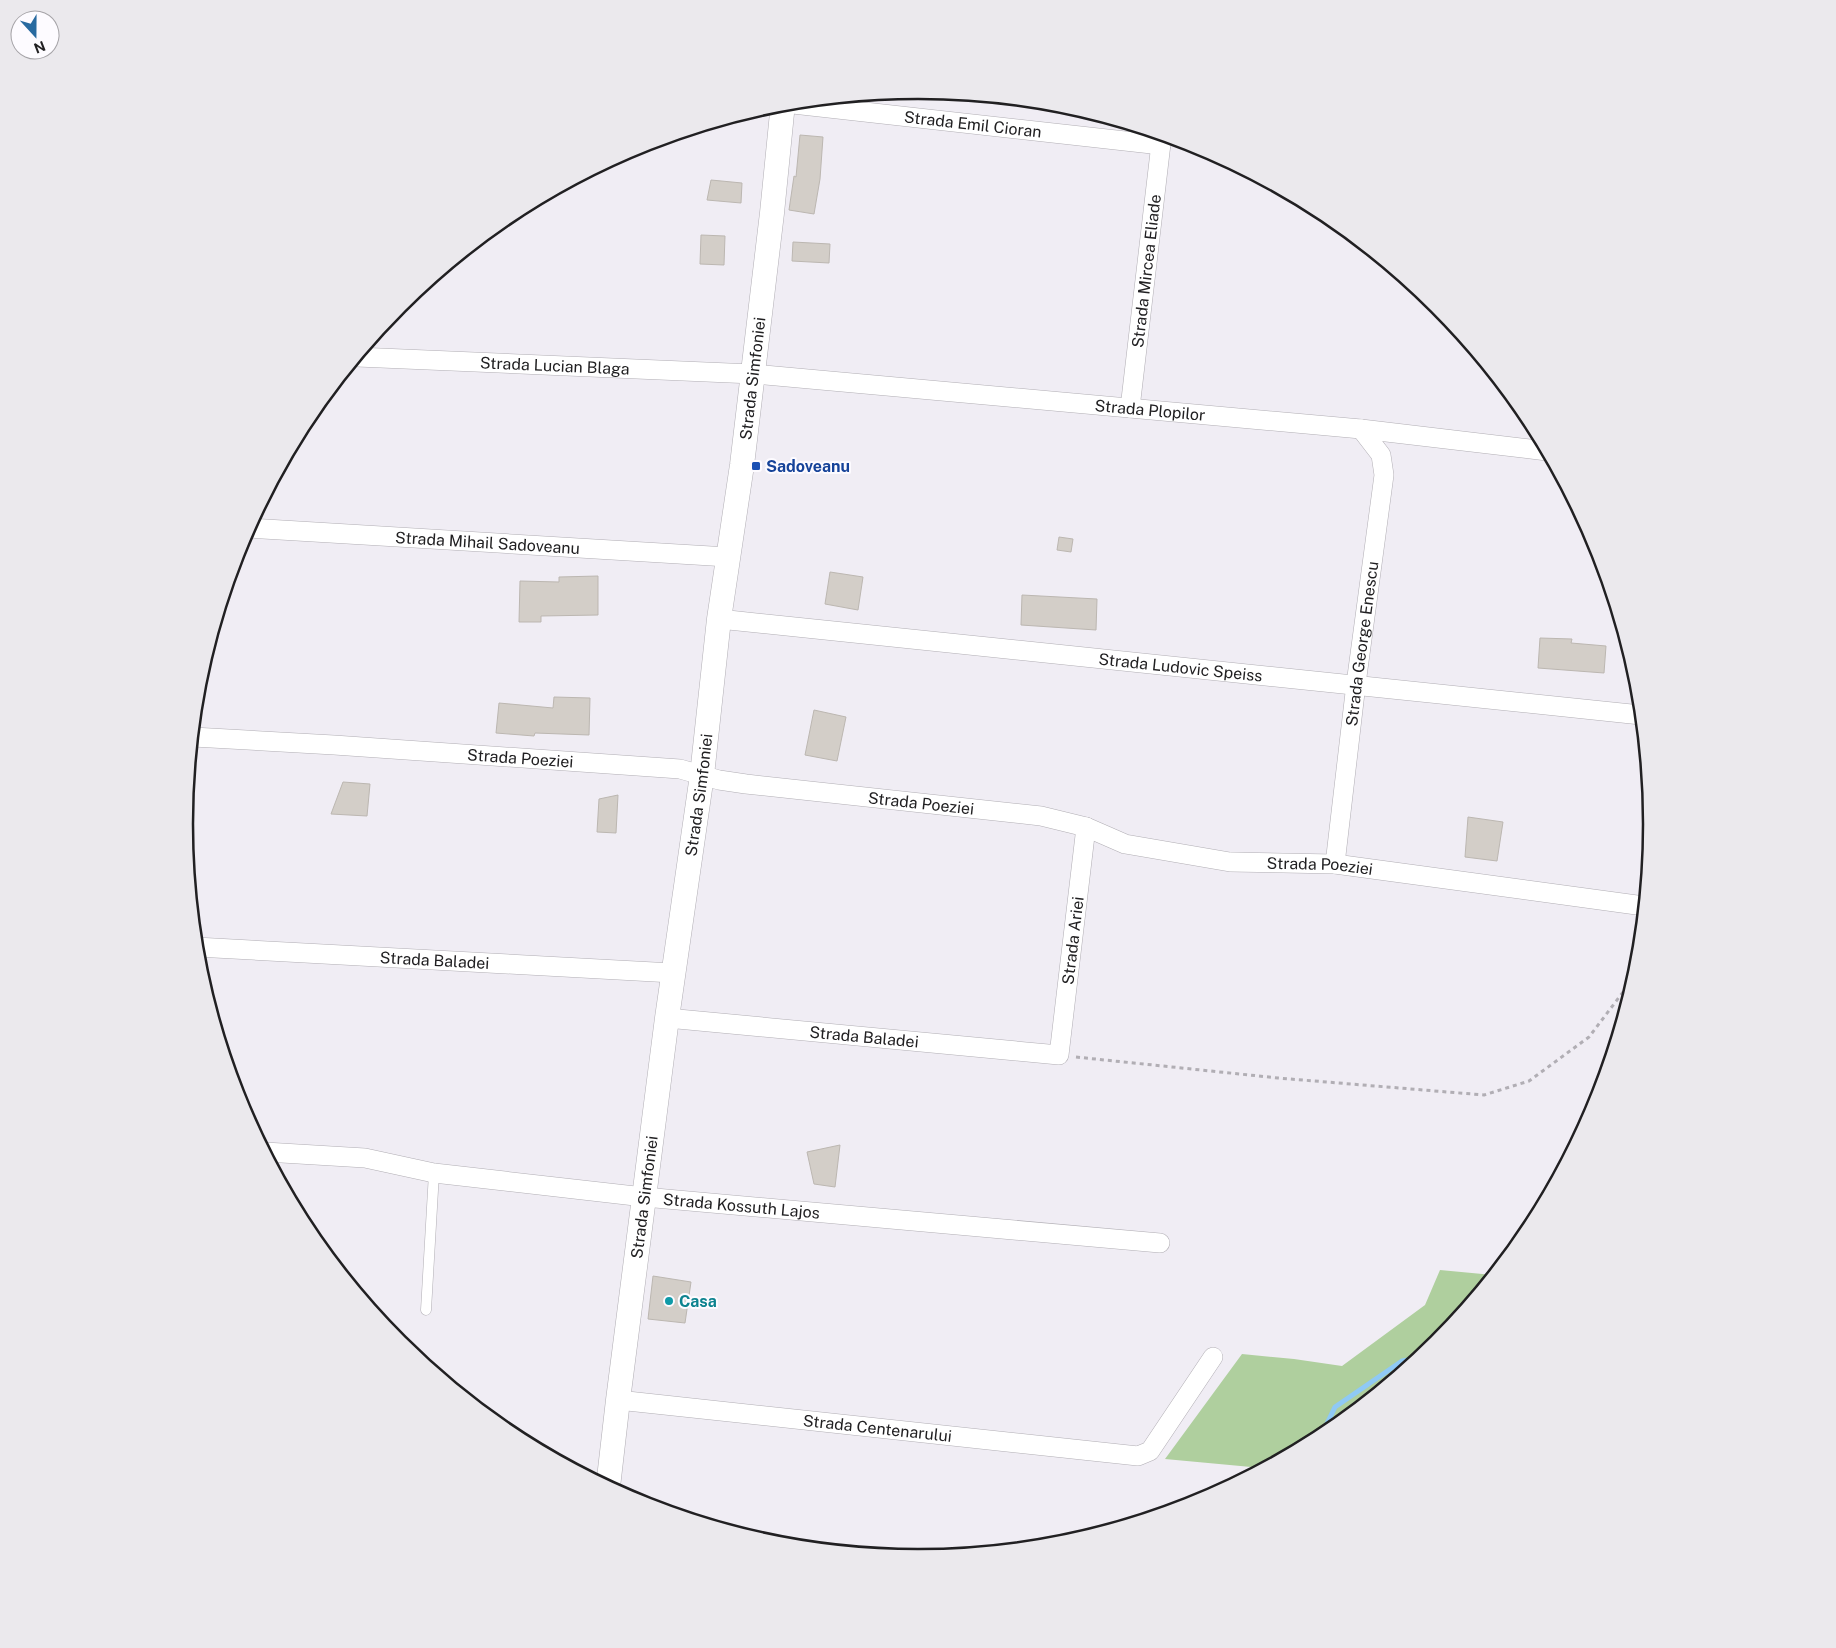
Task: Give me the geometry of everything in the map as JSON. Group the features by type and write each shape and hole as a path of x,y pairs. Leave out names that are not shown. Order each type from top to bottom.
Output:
{"street":[{"name":"Strada Emil Cioran","path":"816,106 1158,140"},
{"name":"Strada Simfoniei","path":"609,1480 667,1018 702,776 719,619 742,465 783,112"},
{"name":"Strada Mircea Eliade","path":"1130,408 1161,141"},
{"name":"Strada Lucian Blaga","path":"364,356 753,374"},
{"name":"Strada Plopilor","path":"753,374 1361,429 1539,450"},
{"name":"Strada George Enescu","path":"1335,864 1356,684 1384,475 1381,455 1361,429"},
{"name":"Strada Mihail Sadoveanu","path":"256,528 728,557"},
{"name":"Strada Ludovic Speiss","path":"719,619 1634,714"},
{"name":"Strada Poeziei","path":"198,737 680,769 702,776 746,784 1042,816 1086,827 1125,844 1230,862 1335,864 1638,905"},
{"name":"Strada Ariei","path":"1060,1055 1086,827"},
{"name":"Strada Baladei","path":"204,947 673,973"},
{"name":"Strada Baladei","path":"667,1018 1060,1055"},
{"name":"Strada Kossuth Lajos","path":"272,1152 365,1158 434,1173 644,1197 1160,1243"},
{"name":"Strada Centenarului","path":"618,1400 1138,1456 1150,1451 1213,1357"}],"lane":[{"path":"426,1310 434,1173"}],"path":[{"path":"1060,1055 1278,1078 1484,1095 1529,1081 1589,1037 1623,992"}],"green space":[{"path":"1440,1270 1486,1274 1431,1337 1396,1369 1360,1399 1321,1427 1281,1452 1252,1467 1165,1459 1242,1354 1342,1366 1425,1305"}],"building":[{"path":"800,135 823,137 820,179 814,214 789,210 794,176 796,177"},
{"path":"711,180 742,183 741,203 707,200"},
{"path":"701,235 725,236 724,265 700,264"},
{"path":"793,242 830,244 829,263 792,261"},
{"path":"1059,537 1073,539 1071,552 1057,550"},
{"path":"830,572 863,577 858,610 825,604"},
{"path":"598,576 598,615 541,616 541,622 519,622 520,581 559,582 559,577"},
{"path":"1022,595 1097,599 1096,630 1021,625"},
{"path":"1540,638 1572,639 1571,643 1606,646 1604,673 1538,668"},
{"path":"554,697 590,698 589,735 535,733 534,736 496,733 499,703 553,708"},
{"path":"814,710 846,717 837,761 805,755"},
{"path":"343,782 370,784 367,816 331,814"},
{"path":"618,795 616,833 597,832 599,799"},
{"path":"1468,817 1503,822 1497,861 1465,857"},
{"path":"840,1145 835,1187 814,1184 807,1152"},
{"name":"Casa","path":"653,1276 691,1282 685,1323 648,1319"}],"waterway":[{"path":"1328,1422 1335,1407 1405,1360"}],"place":[{"name":"Sadoveanu","path":"756,466"},
{"name":"Casa","path":"669,1301"}]}
